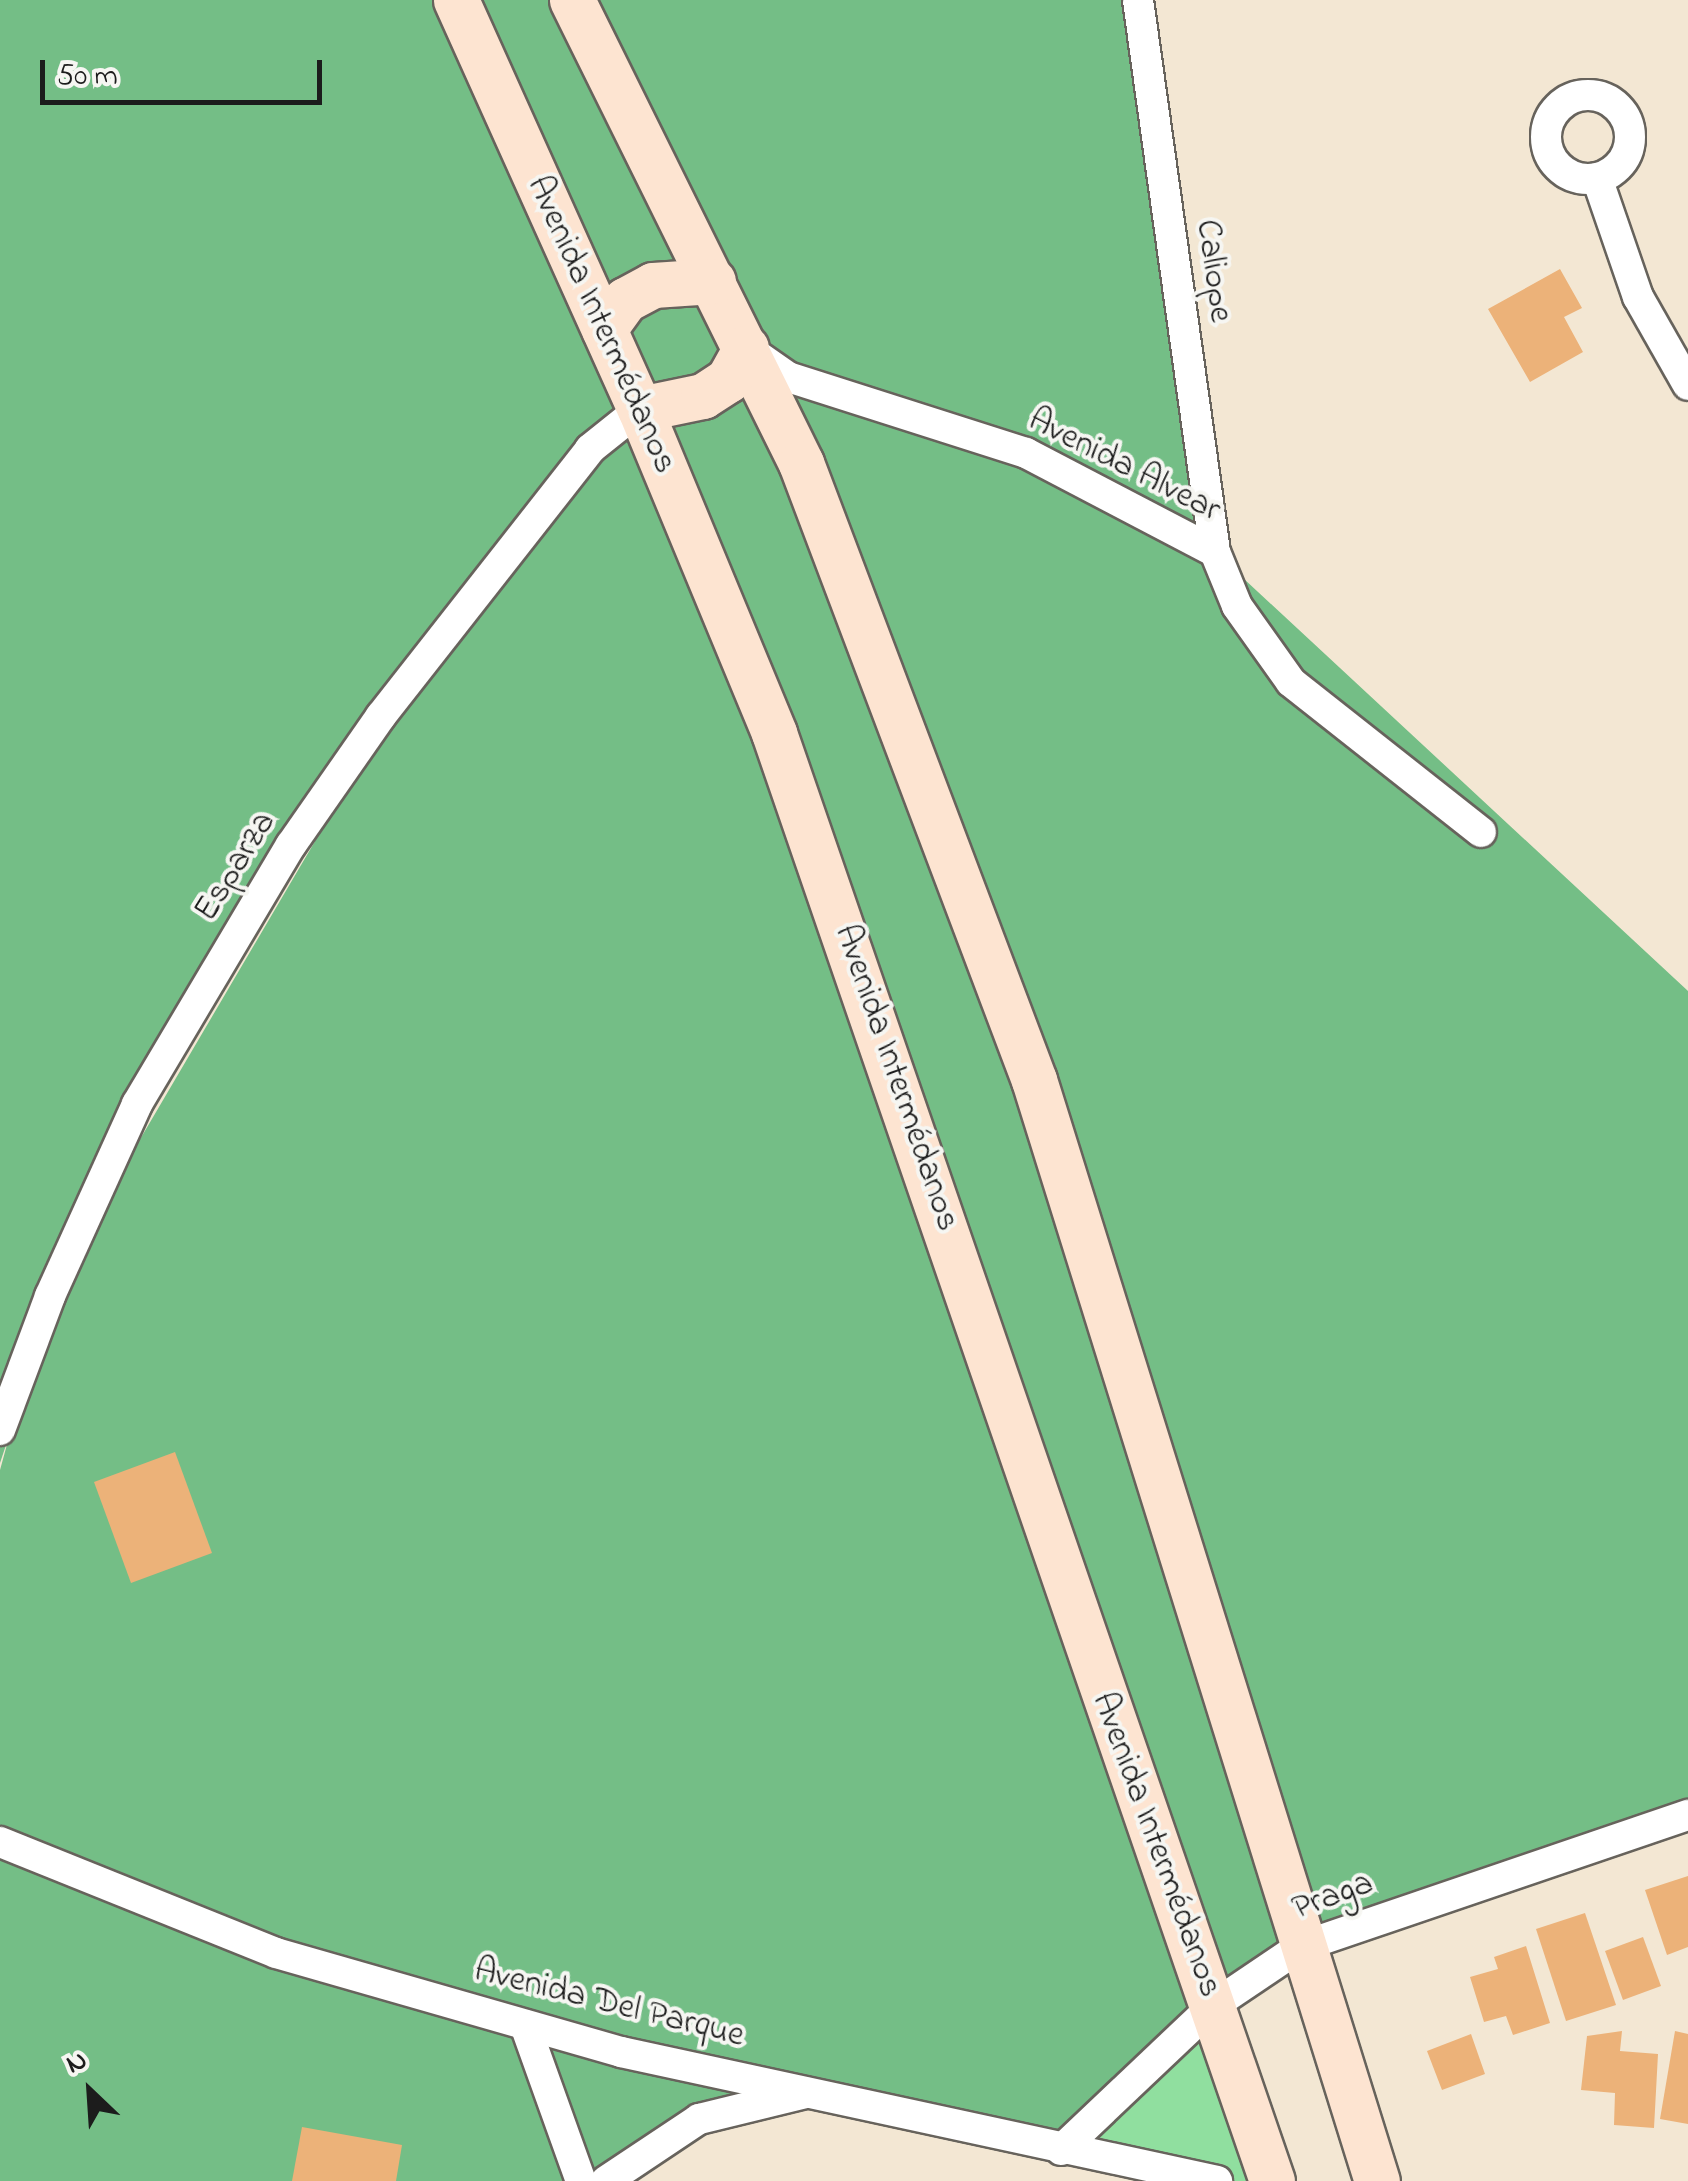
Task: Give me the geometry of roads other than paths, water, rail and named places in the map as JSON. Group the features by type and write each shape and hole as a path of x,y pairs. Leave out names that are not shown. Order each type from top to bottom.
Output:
{"main road":[{"name":"Avenida Intermédanos","path":"456,0 640,409 774,733 950,1228 1100,1692 1214,2005 1272,2181"},
{"path":"572,0 714,280 800,462 1034,1080 1300,1946 1377,2181"},
{"path":"604,329 625,300 653,286 714,280"},
{"path":"640,409 703,396 728,380 746,348"}],"street":[{"name":"Caliope","path":"1138,0 1215,552"},
{"path":"1597,178 1638,297 1688,385"},
{"name":"Avenida Alvear","path":"746,348 788,378 1026,453 1215,552 1237,606 1291,682 1481,832"},
{"name":"Esparza","path":"0,1430 50,1296 137,1104 291,845 381,716 590,449 640,409"},
{"name":"Praga","path":"1061,2150 1214,2005 1300,1946 1688,1814"},
{"name":"Avenida Del Parque","path":"0,1842 276,1953 621,2052 1217,2181"},
{"path":"525,2024 581,2181"},
{"path":"606,2181 699,2119 812,2091"}]}
